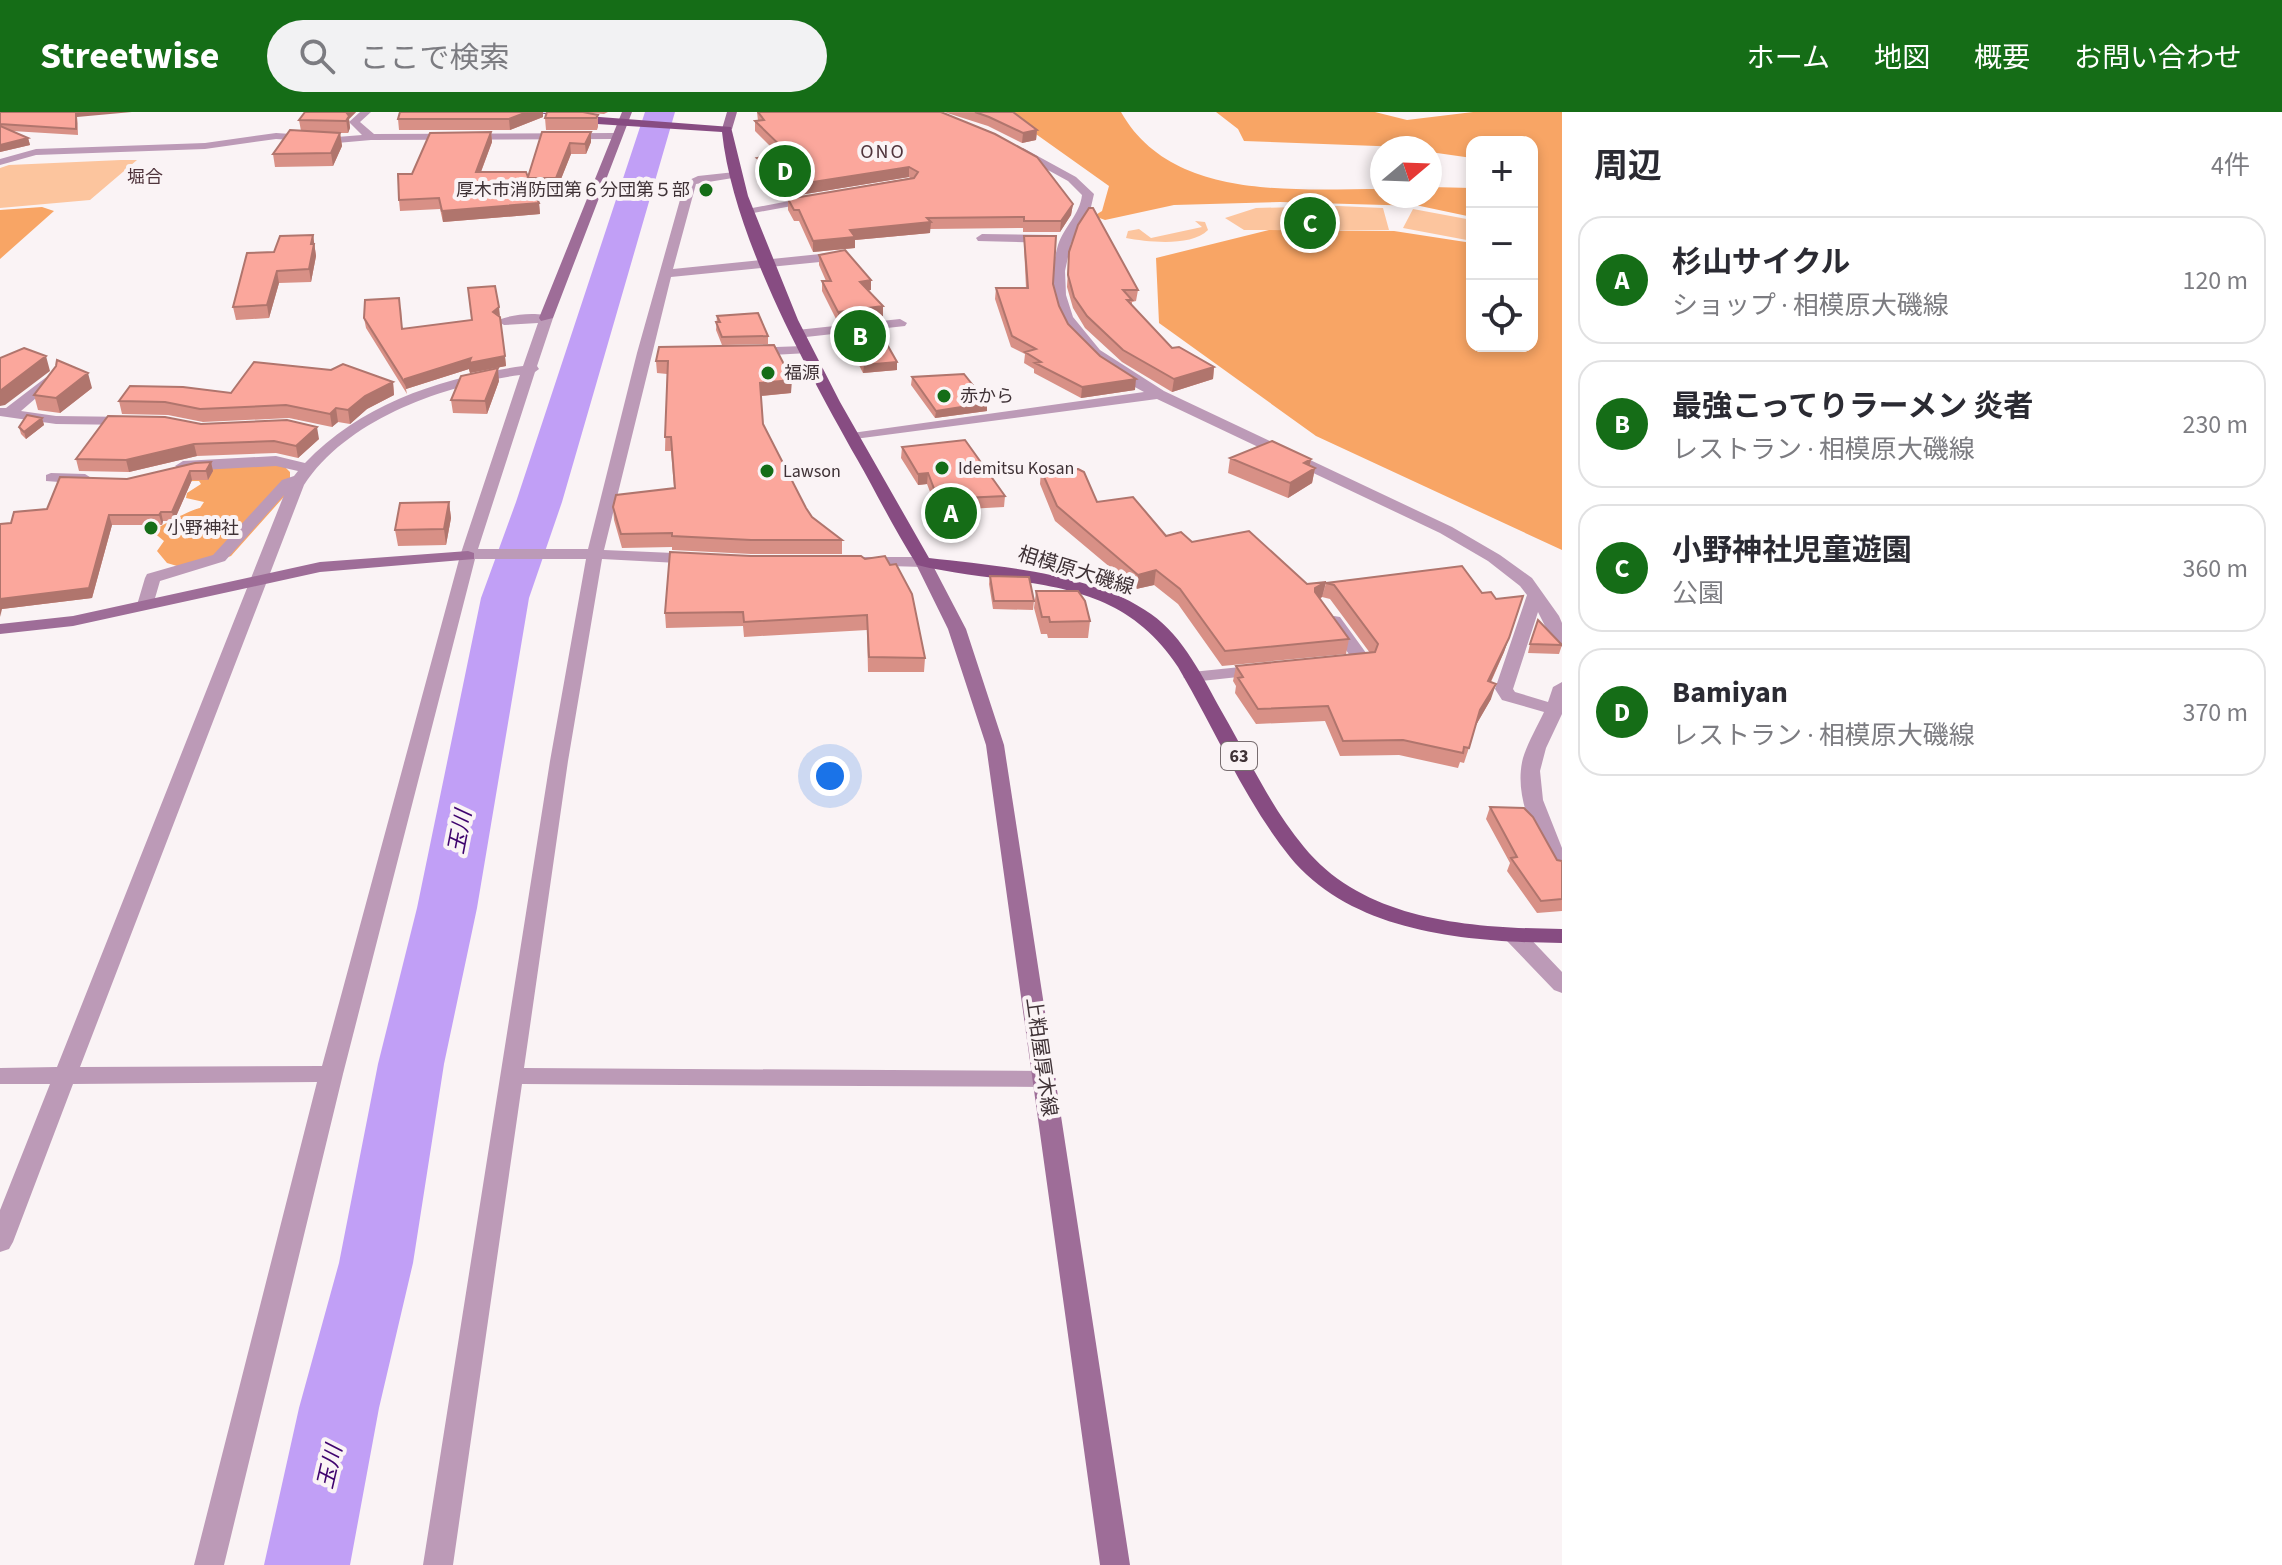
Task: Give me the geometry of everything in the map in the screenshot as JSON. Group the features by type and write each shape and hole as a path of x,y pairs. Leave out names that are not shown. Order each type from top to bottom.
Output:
{"main road":[{"path":"539,112 727,129 735,175 768,266 804,350 923,562"},
{"name":"相模原大磯線","path":"923,562 1003,571 1039,579 1127,607 1146,618 1161,633 1192,677 1286,835 1309,865 1348,894 1387,913 1429,926 1515,936 1562,936"}],"street":[{"path":"366,112 354,122 371,137"},
{"path":"727,129 732,112"},
{"path":"209,1565 331,1074 472,555 546,318 615,136 626,119"},
{"path":"0,162 36,152 205,146 276,136 337,140 371,137 615,136"},
{"path":"1003,140 1072,179 1088,194 1089,201 1066,239 1057,284 1066,313 1092,352 1118,373 1446,530 1494,558 1526,582 1550,616 1562,642"},
{"path":"438,1565 591,554 651,353 666,274 691,182 735,175"},
{"path":"748,210 830,196"},
{"path":"982,238 1066,239"},
{"path":"666,274 768,266 840,256"},
{"path":"504,321 546,318"},
{"path":"797,334 900,323"},
{"path":"731,353 804,350"},
{"path":"145,605 153,578 219,558 287,483 303,473 338,436 416,393 447,384 532,369"},
{"path":"4,412 53,376"},
{"path":"852,437 1159,394"},
{"path":"4,412 56,420 140,422"},
{"path":"170,470 197,464 276,461 303,473"},
{"path":"0,1242 303,473"},
{"path":"51,478 98,479"},
{"path":"0,629 73,621 320,567 472,555 591,554 720,561"},
{"path":"845,562 923,562"},
{"name":"上粕屋厚木線","path":"923,562 957,629 995,745 1115,1565"},
{"path":"1535,596 1504,689 1508,696 1556,710"},
{"path":"1322,605 1363,661 1332,664"},
{"path":"1192,677 1285,668"},
{"path":"1562,687 1556,710 1532,759 1532,798 1542,829 1562,866"},
{"path":"1515,936 1562,985"},
{"path":"0,1076 331,1074"},
{"path":"514,1076 1044,1079"}],"shaded area":[{"path":"1014,112 1121,112 1143,141 1170,162 1202,175 1237,184 1274,188 1370,189 1370,205 1280,202 1174,205 1105,220 1094,216 1102,211 1109,186 1026,127"},
{"path":"1216,112 1375,112 1407,120 1473,112 1562,112 1562,550 1316,436 1159,323 1156,258 1269,230 1394,231 1466,242 1466,352 1538,352 1538,136 1466,136 1466,157 1442,154 1442,136 1370,136 1370,146 1244,141 1238,129"},
{"path":"137,160 90,200 0,208 0,168"},
{"path":"1442,187 1466,188 1466,216 1429,208 1442,208"},
{"path":"42,207 54,211 0,259 0,210"},
{"path":"1256,208 1383,208 1389,230 1244,230 1225,218"},
{"path":"1413,209 1466,219 1466,240 1403,228"},
{"path":"1195,221 1205,222 1208,230 1191,239 1157,242 1126,238 1128,231 1139,229 1151,238 1202,227"},
{"path":"214,466 284,466 290,472 290,490 231,556 215,562 177,566 167,563 157,551 164,541 153,532 200,508 204,502 186,498 187,493 201,484 199,481 113,482"}],"building":[{"path":"0,112 76,112 76,129 0,124"},
{"path":"305,112 346,112 349,116 346,121 299,120"},
{"path":"400,112 527,112 509,119 398,119"},
{"path":"547,112 598,115 596,118 545,118"},
{"path":"758,112 941,112 995,134 1037,157 1073,204 1061,221 1024,221 1024,217 927,218 931,222 850,230 855,237 813,241 799,210 794,210 788,199 914,178 918,172 909,167 781,187 775,172 757,158 788,153 755,121 764,120"},
{"path":"975,112 1013,112 1037,130 1023,133"},
{"path":"0,126 28,138 0,145"},
{"path":"290,130 340,133 331,153 273,154"},
{"path":"491,132 476,172 526,172 528,177 542,132 591,132 585,144 570,143 556,178 528,178 539,203 442,211 439,198 399,200 398,174 412,174 430,133"},
{"path":"1089,208 1093,208 1138,290 1123,290 1132,300 1127,300 1172,348 1179,347 1214,367 1174,379 1123,350 1087,316 1074,297 1068,275 1069,252 1078,225"},
{"path":"313,235 309,269 277,271 267,305 233,307 247,253 274,252 280,236"},
{"path":"1024,236 1056,236 1053,284 1068,324 1100,356 1136,379 1082,387 1035,363 1041,362 1025,352 1036,349 1012,336 996,288 1028,288"},
{"path":"845,250 871,280 860,282 883,306 838,312 822,281 831,281 819,255"},
{"path":"495,286 499,307 493,312 500,317 505,356 469,363 471,358 405,379 405,383 364,318 365,300 399,298 402,329 472,320 468,288"},
{"path":"758,313 768,336 722,337 717,316"},
{"path":"876,325 897,362 864,365 844,328"},
{"path":"774,345 792,380 760,383 763,424 812,517 842,540 751,540 672,536 672,533 621,534 613,507 616,495 675,488 671,437 665,437 668,361 656,361 659,347"},
{"path":"24,348 46,356 0,391 0,358"},
{"path":"57,360 88,373 56,398 34,395 56,366"},
{"path":"254,362 331,370 343,364 393,382 365,396 348,410 336,408 330,414 286,405 200,409 165,402 119,401 130,386 183,387 231,393"},
{"path":"498,368 485,401 451,400 461,376"},
{"path":"964,374 987,403 936,411 912,377"},
{"path":"27,415 42,418 24,432 19,427"},
{"path":"108,416 165,417 201,424 287,420 317,427 296,446 274,441 194,444 126,460 76,459"},
{"path":"965,440 1005,496 964,498 968,510 943,512 928,473 918,474 902,447"},
{"path":"1272,441 1311,459 1304,463 1315,468 1290,483 1230,458"},
{"path":"211,462 206,471 190,471 172,512 109,515 89,588 0,599 0,524 11,523 14,512 47,509 60,477 127,479"},
{"path":"1078,469 1084,472 1097,502 1133,497 1166,536 1181,532 1192,542 1249,531 1307,584 1326,582 1315,588 1315,592 1349,639 1225,651 1180,589 1156,570 1138,575 1057,506 1041,470"},
{"path":"449,502 444,529 395,530 400,503"},
{"path":"670,552 861,556 865,559 885,556 890,565 896,564 912,594 925,658 869,657 867,615 744,622 743,612 665,613"},
{"path":"1462,566 1482,593 1491,592 1496,599 1523,596 1509,638 1488,681 1496,684 1480,710 1469,748 1464,747 1463,753 1403,740 1343,741 1328,706 1258,709 1238,678 1243,677 1236,666 1375,652 1378,644 1334,585 1326,583"},
{"path":"990,576 1029,577 1034,601 994,601"},
{"path":"1036,591 1078,591 1085,601 1090,621 1050,622 1049,617 1042,617"},
{"path":"1538,620 1562,645 1530,644"},
{"path":"1490,807 1524,808 1533,817 1557,860 1562,861 1562,899 1541,901 1511,858 1517,857"}],"waterway":[{"name":"玉川","path":"307,1565 339,1408 376,1263 411,1064 447,908 505,598 539,502 660,112"}],"place":[{"name":"Bamiyan","path":"785,171"},
{"name":"厚木市消防団第６分団第５部","path":"706,190"},
{"name":"小野神社児童遊園","path":"1310,223"},
{"name":"最強こってりラーメン 炎者","path":"860,336"},
{"name":"福源","path":"768,373"},
{"name":"赤から","path":"944,396"},
{"name":"Idemitsu Kosan","path":"942,468"},
{"name":"Lawson","path":"767,471"},
{"name":"杉山サイクル","path":"951,513"},
{"name":"小野神社","path":"151,528"}],"district":[{"name":"ONO","path":"883,152"},
{"name":"堀合","path":"145,177"}]}
